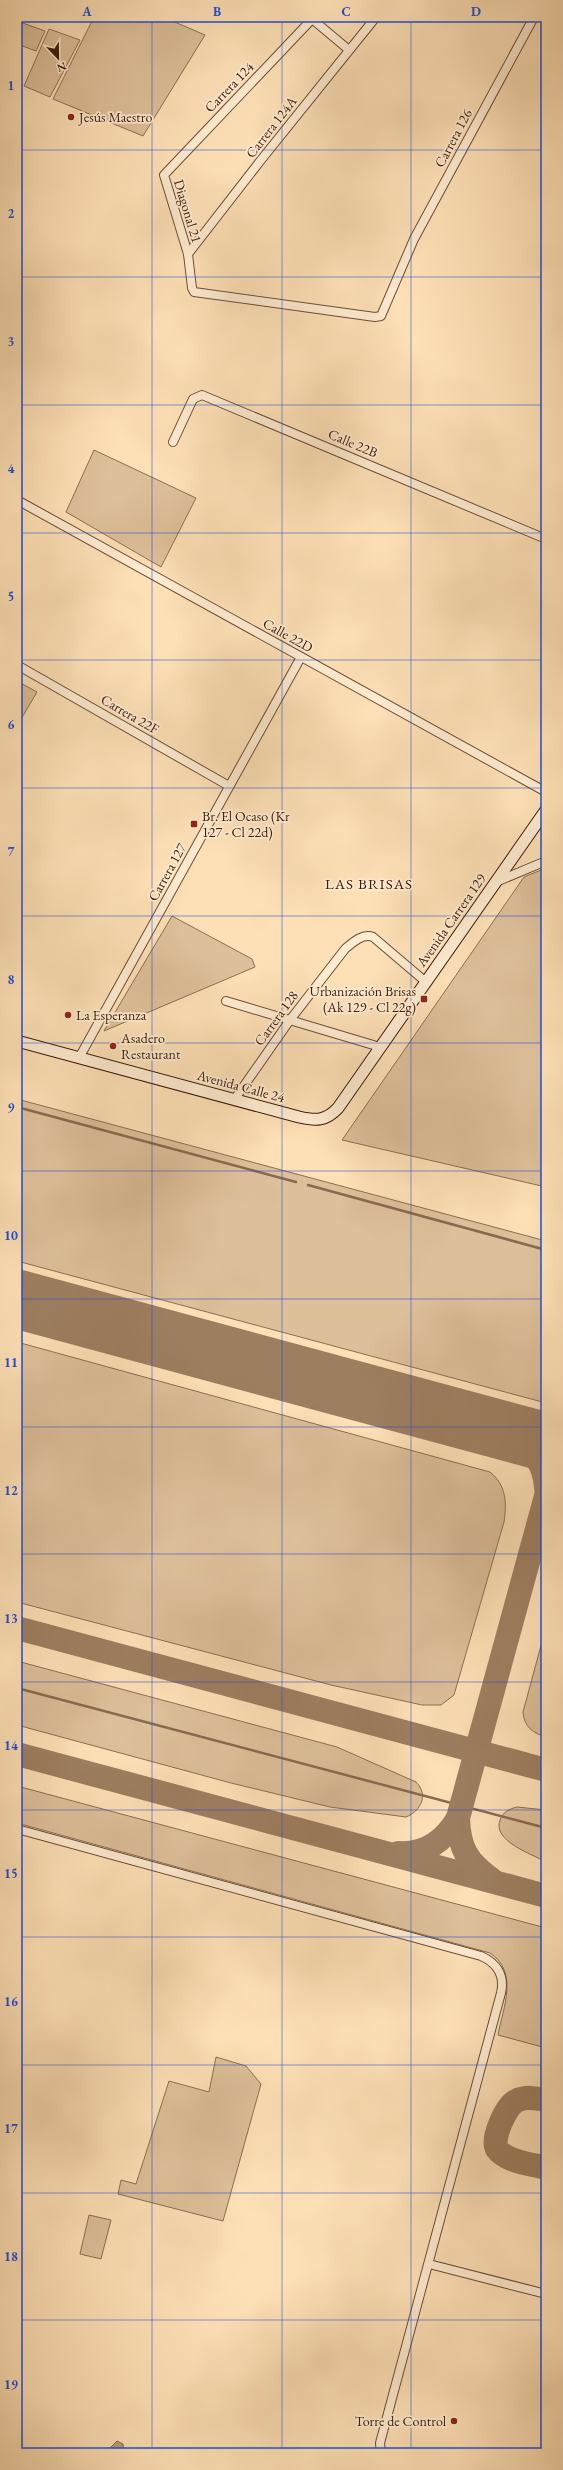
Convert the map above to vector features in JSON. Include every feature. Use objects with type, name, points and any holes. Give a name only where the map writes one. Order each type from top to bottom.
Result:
[{"type":"main road","name":"Avenida Carrera 129","points":[[319,1120],[328,1116],[338,1108],[546,810]]},
{"type":"main road","name":"Avenida Calle 24","points":[[17,1041],[234,1100],[319,1120]]},
{"type":"street","name":"Carrera 124A","points":[[188,254],[348,50],[376,17]]},
{"type":"street","name":"Carrera 126","points":[[188,254],[192,288],[198,294],[375,317],[381,316],[414,239],[534,17]]},
{"type":"street","points":[[313,18],[348,50]]},
{"type":"street","name":"Carrera 124","points":[[164,175],[313,18]]},
{"type":"street","name":"Diagonal 21","points":[[164,175],[188,254]]},
{"type":"street","name":"Calle 22B","points":[[173,442],[193,398],[202,395],[546,539]]},
{"type":"street","name":"Calle 22D","points":[[17,500],[546,792]]},
{"type":"street","name":"Carrera 127","points":[[78,1058],[301,657]]},
{"type":"street","name":"Carrera 22F","points":[[17,665],[229,786]]},
{"type":"street","points":[[496,882],[546,861]]},
{"type":"street","name":"Carrera 128","points":[[234,1100],[290,1020],[345,949],[361,938],[373,938],[426,982]]},
{"type":"street","points":[[226,1001],[380,1047]]},
{"type":"street","points":[[17,1829],[481,1956],[496,1965],[501,1976],[502,1987],[380,2443],[381,2453]]},
{"type":"street","points":[[429,2264],[546,2294]]},
{"type":"shaded area","points":[[94,17],[163,17],[205,35],[143,136],[53,99]]},
{"type":"shaded area","points":[[17,21],[45,31],[36,51],[17,44]]},
{"type":"shaded area","points":[[49,29],[80,40],[50,97],[24,86]]},
{"type":"shaded area","points":[[94,450],[196,498],[161,567],[66,512]]},
{"type":"shaded area","points":[[17,681],[37,692],[17,726]]},
{"type":"shaded area","points":[[546,868],[546,1187],[342,1140],[524,877]]},
{"type":"shaded area","points":[[172,916],[252,959],[255,967],[104,1031]]},
{"type":"shaded area","points":[[17,1099],[546,1241],[546,1403],[17,1261]]},
{"type":"shaded area","points":[[17,1342],[490,1472],[499,1482],[504,1494],[504,1522],[454,1695],[441,1705],[422,1705],[331,1685],[17,1602]]},
{"type":"shaded area","points":[[546,1627],[546,1737],[537,1734],[530,1729],[525,1722],[523,1712]]},
{"type":"shaded area","points":[[17,1661],[337,1747],[416,1782],[422,1792],[422,1802],[416,1811],[406,1817],[330,1807],[231,1783],[17,1725]]},
{"type":"shaded area","points":[[17,1786],[546,1928],[546,2048],[498,2035],[507,1991],[507,1980],[499,1961],[490,1953],[17,1823]]},
{"type":"shaded area","points":[[517,1807],[546,1810],[546,1862],[515,1846],[502,1834],[499,1828],[501,1817],[507,1811]]},
{"type":"shaded area","points":[[216,2057],[246,2066],[261,2084],[223,2221],[118,2194],[121,2180],[136,2184],[169,2081],[209,2092]]},
{"type":"shaded area","points":[[89,2215],[111,2220],[101,2259],[80,2254]]},
{"type":"shaded area","points":[[117,2441],[123,2444],[124,2453],[100,2453],[101,2450],[110,2448]]},
{"type":"waterway","points":[[17,1107],[296,1182]]},
{"type":"waterway","points":[[308,1185],[546,1250]]},
{"type":"waterway","points":[[17,1688],[546,1828]]},
{"type":"taxiway","points":[[17,1300],[22,1301]]},
{"type":"taxiway","points":[[509,1432],[523,1443],[539,1462],[543,1470],[546,1488]]},
{"type":"taxiway","points":[[458,1818],[546,1496]]},
{"type":"taxiway","points":[[17,1628],[546,1770]]},
{"type":"taxiway","points":[[17,1754],[546,1896]]},
{"type":"taxiway","points":[[398,1853],[408,1853],[425,1849],[447,1833],[458,1818],[460,1838],[466,1853],[476,1867],[491,1879]]},
{"type":"taxiway","points":[[546,2100],[527,2098],[519,2099],[512,2104],[500,2123],[496,2138],[497,2149],[506,2157],[546,2168]]},
{"type":"runway","points":[[17,1299],[546,1442]]},
{"type":"place","name":"Jesús Maestro","points":[[71,117]]},
{"type":"place","name":"Br. El Ocaso (Kr 127 - Cl 22d)","points":[[194,824]]},
{"type":"place","name":"Urbanización Brisas (Ak 129 - Cl 22g)","points":[[424,999]]},
{"type":"place","name":"La Esperanza","points":[[68,1015]]},
{"type":"place","name":"Asadero Restaurant","points":[[113,1046]]},
{"type":"place","name":"Torre de Control","points":[[454,2421]]},
{"type":"district","name":"LAS BRISAS","points":[[369,883]]}]
